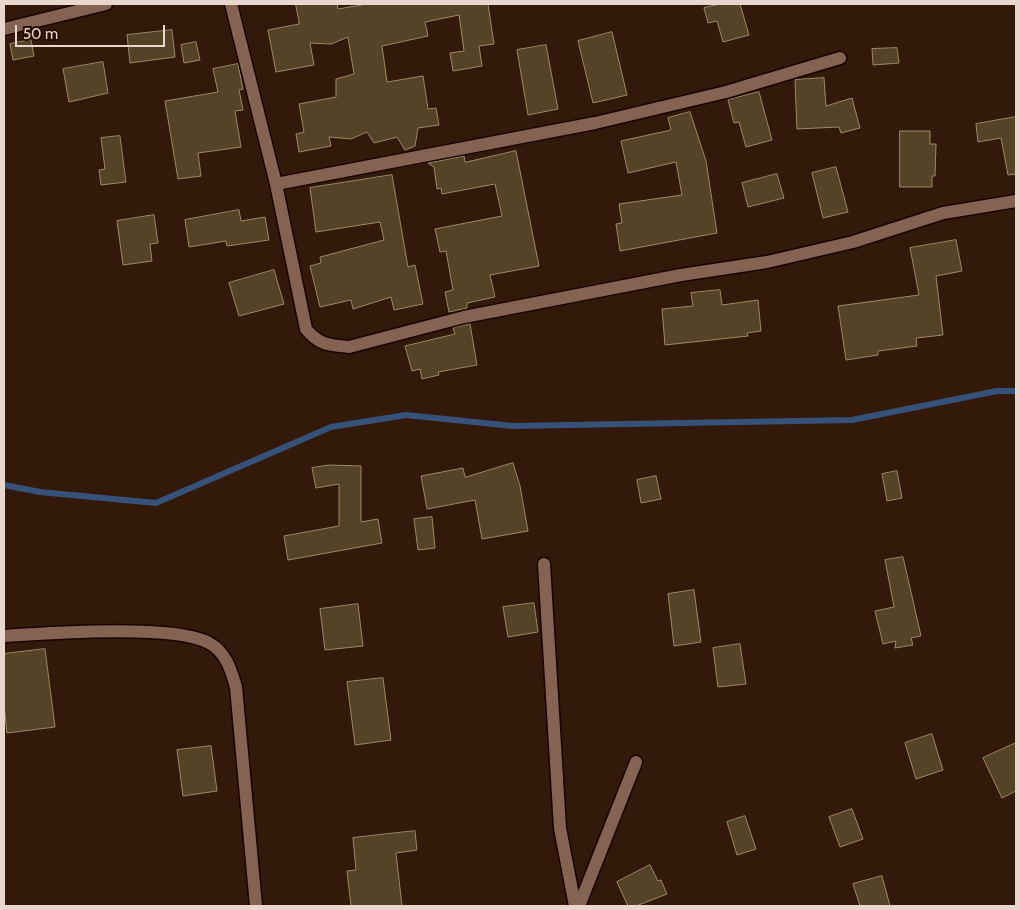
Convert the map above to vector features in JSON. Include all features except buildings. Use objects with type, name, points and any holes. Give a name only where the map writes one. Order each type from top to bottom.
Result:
[{"type":"street","points":[[4,29],[106,4]]},
{"type":"street","points":[[231,4],[276,184],[306,329],[315,340],[332,346],[349,346],[464,317],[681,275],[767,262],[853,242],[943,213],[1016,201]]},
{"type":"street","points":[[276,184],[595,124],[726,92],[840,58]]},
{"type":"street","points":[[544,564],[560,828],[575,906]]},
{"type":"street","points":[[4,636],[51,633],[143,633],[193,636],[211,643],[229,662],[236,687],[256,906]]},
{"type":"street","points":[[579,906],[636,762]]},
{"type":"waterway","points":[[4,485],[40,492],[156,503],[331,427],[406,415],[513,426],[852,420],[997,391],[1016,391]]}]
